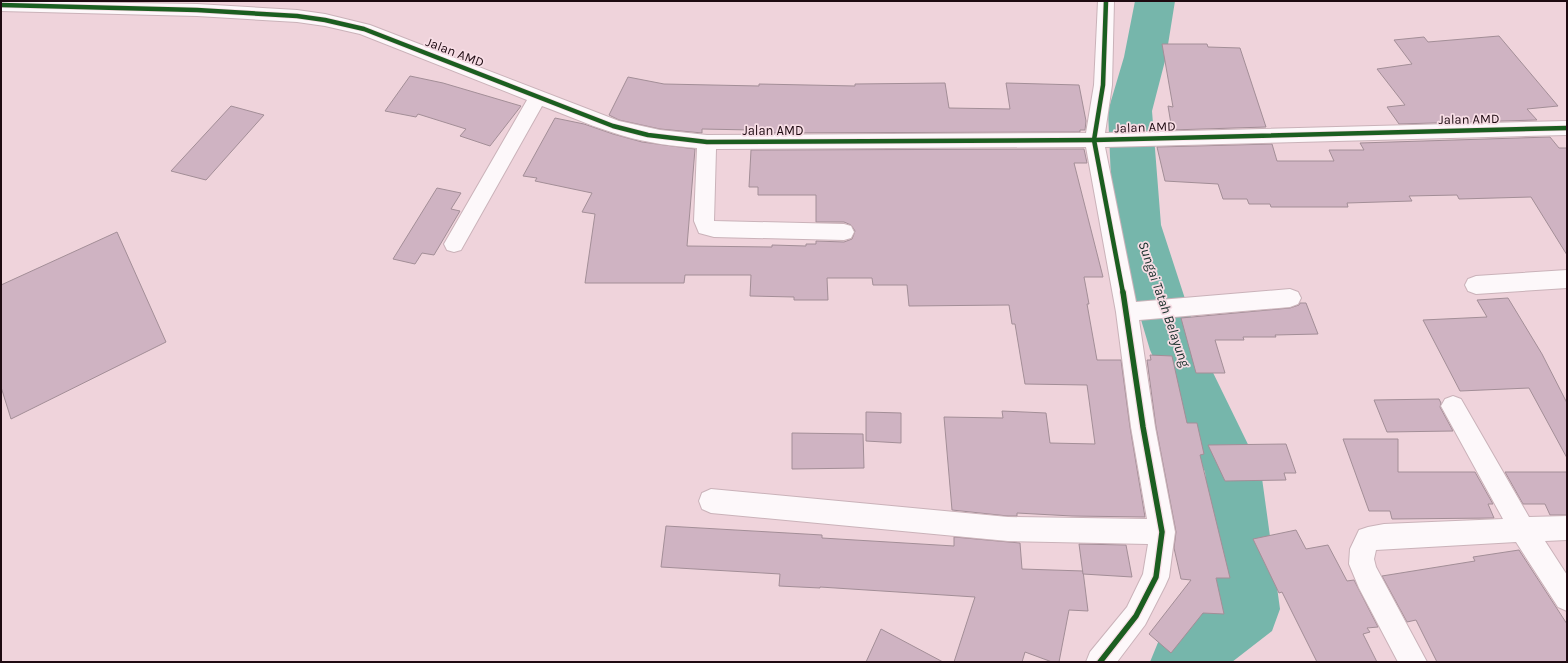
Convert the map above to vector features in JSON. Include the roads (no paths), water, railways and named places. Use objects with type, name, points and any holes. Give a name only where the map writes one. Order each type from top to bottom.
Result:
[{"type":"street","points":[[1100,662],[1136,616],[1156,577],[1162,532],[1143,427],[1103,140],[1106,1]]},
{"type":"street","name":"Jalan AMD","points":[[1,5],[198,10],[297,16],[325,20],[364,29],[613,126],[635,133],[665,138],[707,142],[1103,140],[1567,128]]},
{"type":"street","points":[[454,244],[538,97]]},
{"type":"street","points":[[707,142],[704,221],[706,226],[714,229],[844,232]]},
{"type":"street","points":[[1476,285],[1567,279]]},
{"type":"street","points":[[1127,312],[1290,298]]},
{"type":"street","points":[[1453,406],[1522,529],[1567,598]]},
{"type":"street","points":[[711,501],[1008,529],[1162,532]]},
{"type":"street","points":[[1413,662],[1362,565],[1361,548],[1368,539],[1384,536],[1567,528]]},
{"type":"waterway","name":"Sungai Tatah Belayung","points":[[1155,1],[1145,57],[1130,111],[1137,225],[1176,350],[1233,471],[1250,609],[1181,662]]}]
